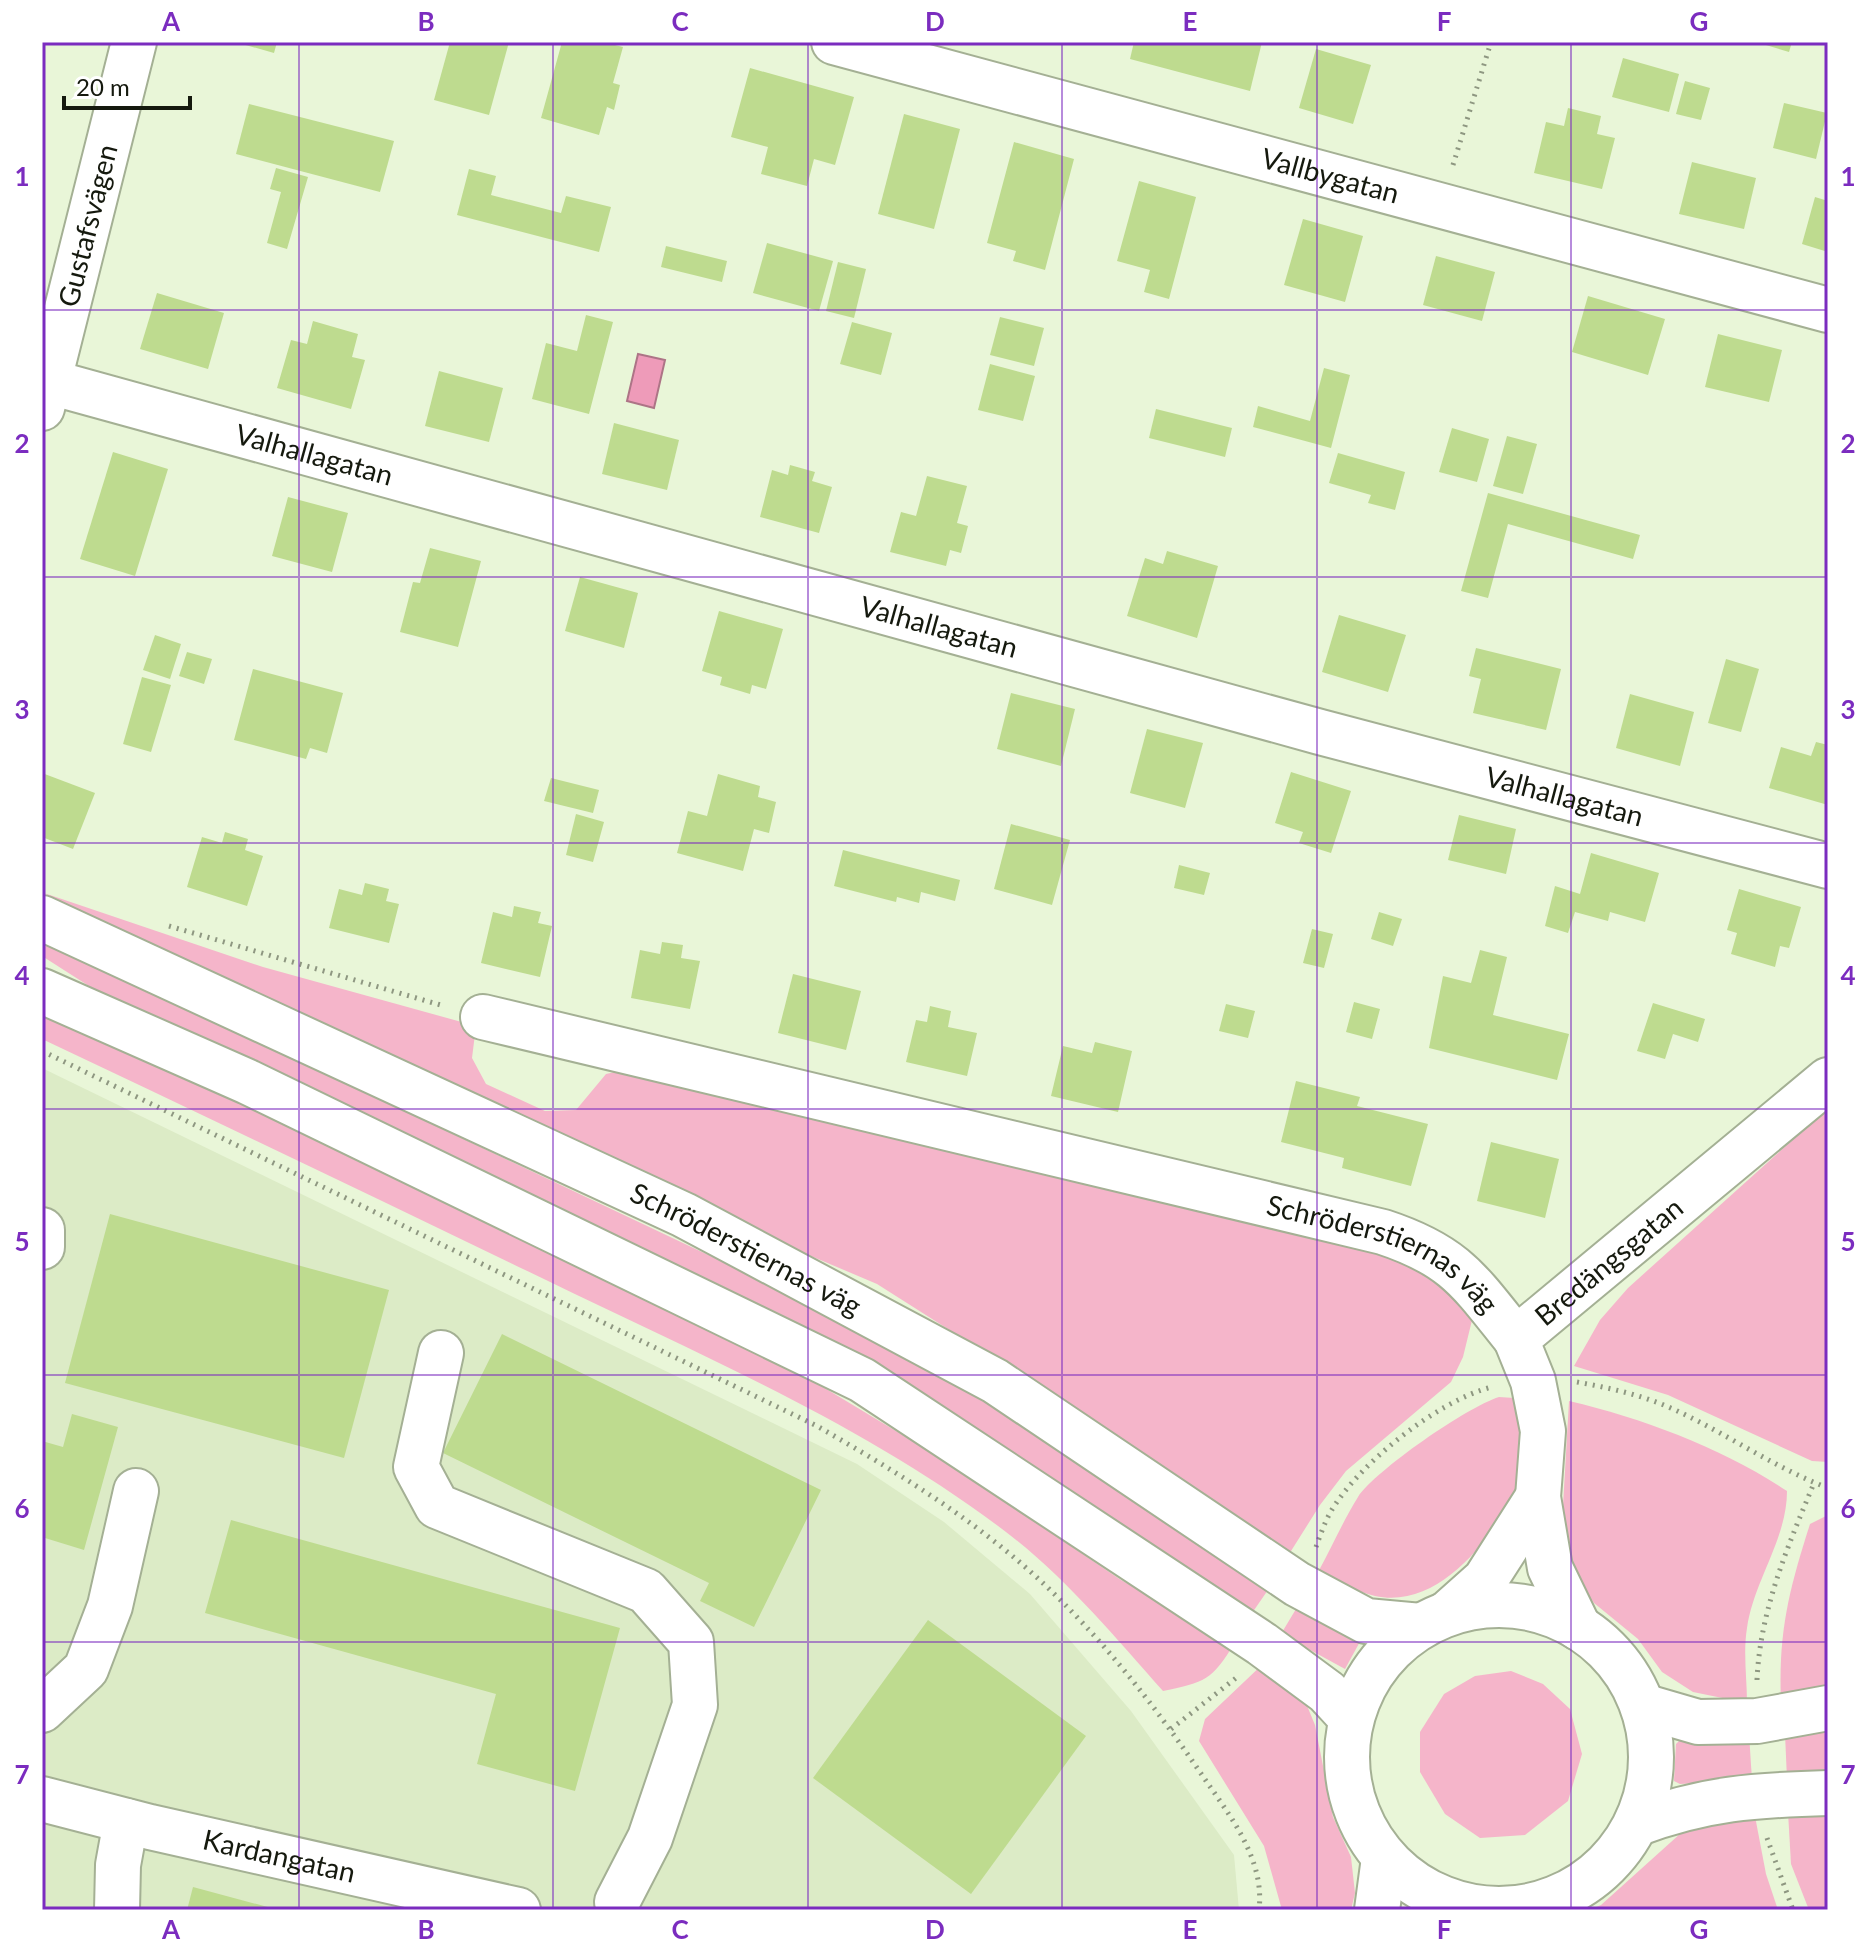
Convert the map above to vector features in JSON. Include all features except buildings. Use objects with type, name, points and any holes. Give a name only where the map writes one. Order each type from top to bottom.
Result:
[{"type":"street","name":"Gustafsvägen","points":[[46,396],[134,42]]},
{"type":"street","name":"Vallbygatan","points":[[834,42],[1828,310]]},
{"type":"street","name":"Valhallagatan","points":[[46,396],[1828,866]]},
{"type":"street","name":"Schröderstiernas väg","points":[[42,918],[711,1229],[995,1381],[1297,1584],[1366,1621],[1435,1619]]},
{"type":"street","points":[[42,991],[248,1082],[862,1380],[1262,1644],[1327,1692],[1351,1718]]},
{"type":"street","name":"Schröderstiernas väg","points":[[483,1017],[1383,1232],[1417,1243],[1445,1259],[1469,1280],[1516,1339]]},
{"type":"street","name":"Bredängsgatan","points":[[1579,1628],[1550,1568],[1538,1497],[1543,1431],[1533,1381],[1516,1339],[1828,1080]]},
{"type":"street","points":[[42,1230],[42,1247]]},
{"type":"street","points":[[441,1353],[416,1467],[437,1506],[646,1591],[691,1642],[695,1705],[650,1838],[613,1907]]},
{"type":"street","points":[[42,1710],[86,1669],[110,1606],[136,1491]]},
{"type":"street","name":"Bredängsgatan","points":[[1490,1910],[1433,1894],[1407,1879],[1384,1858],[1367,1834],[1347,1778],[1346,1748],[1351,1718],[1377,1665],[1398,1643],[1485,1580],[1538,1497]]},
{"type":"street","points":[[1435,1619],[1478,1606],[1507,1605],[1537,1609],[1579,1628],[1613,1655],[1643,1706],[1651,1767],[1646,1796],[1636,1824],[1600,1871],[1576,1888],[1549,1901],[1490,1910]]},
{"type":"street","points":[[1643,1706],[1698,1722],[1757,1721],[1828,1708]]},
{"type":"street","points":[[1636,1824],[1687,1805],[1762,1794],[1828,1793]]},
{"type":"street","name":"Kardangatan","points":[[42,1799],[518,1910]]},
{"type":"street","points":[[117,1910],[118,1865],[126,1821]]},
{"type":"street","points":[[1377,1910],[1384,1858]]},
{"type":"path","points":[[1439,207],[1491,42]]},
{"type":"path","points":[[165,924],[483,1017]]},
{"type":"path","points":[[42,1051],[817,1426],[936,1499],[1046,1585],[1106,1649],[1171,1729],[1235,1822],[1256,1870],[1259,1910]]},
{"type":"path","points":[[1297,1584],[1329,1514],[1344,1493],[1421,1422],[1472,1392],[1533,1381],[1573,1382],[1643,1397],[1828,1488]]},
{"type":"path","points":[[1757,1721],[1757,1661],[1766,1615],[1780,1567],[1814,1483]]},
{"type":"path","points":[[1171,1729],[1242,1674],[1262,1644]]},
{"type":"path","points":[[1762,1794],[1768,1842],[1793,1910]]},
{"type":"shaded area","points":[[638,354],[665,360],[654,408],[627,401]]},
{"type":"shaded area","points":[[44,893],[263,967],[476,1026],[472,1058],[486,1084],[545,1111],[576,1110],[606,1074],[615,1072],[1386,1251],[1475,1308],[1463,1357],[1451,1382],[1346,1471],[1286,1559],[1033,1383],[877,1284],[738,1225],[137,941]]},
{"type":"shaded area","points":[[42,939],[917,1354],[1270,1587],[1250,1616],[1136,1545],[103,995],[42,956]]},
{"type":"shaded area","points":[[42,1008],[818,1384],[944,1460],[1121,1580],[1235,1642],[1220,1665],[1206,1678],[1163,1691],[1088,1608],[1028,1549],[897,1458],[724,1365],[42,1039]]},
{"type":"shaded area","points":[[42,1068],[857,1464],[944,1522],[1030,1594],[1131,1711],[1234,1855],[1239,1910],[42,1910]]},
{"type":"shaded area","points":[[1828,1108],[1828,1462],[1812,1461],[1668,1395],[1574,1366],[1600,1320],[1628,1288]]},
{"type":"shaded area","points":[[1499,1397],[1530,1399],[1522,1472],[1509,1508],[1459,1568],[1429,1589],[1394,1598],[1368,1594],[1317,1574],[1358,1497],[1368,1485],[1445,1426]]},
{"type":"shaded area","points":[[1569,1401],[1626,1417],[1709,1448],[1787,1491],[1782,1526],[1756,1593],[1747,1628],[1747,1703],[1693,1692],[1662,1672],[1638,1639],[1594,1603],[1567,1562],[1563,1506]]},
{"type":"shaded area","points":[[1828,1515],[1828,1695],[1781,1702],[1783,1632],[1796,1570],[1810,1524]]},
{"type":"shaded area","points":[[1299,1604],[1362,1638],[1345,1669],[1281,1634]]},
{"type":"shaded area","points":[[1265,1662],[1303,1696],[1315,1725],[1333,1817],[1351,1857],[1355,1893],[1351,1910],[1282,1910],[1264,1846],[1199,1741],[1205,1719]]},
{"type":"shaded area","points":[[1511,1671],[1543,1684],[1570,1709],[1582,1754],[1568,1801],[1525,1835],[1480,1838],[1445,1814],[1420,1772],[1420,1732],[1444,1694],[1475,1676]]},
{"type":"shaded area","points":[[1828,1729],[1828,1775],[1787,1779],[1785,1734]]},
{"type":"shaded area","points":[[1749,1734],[1752,1780],[1680,1784],[1674,1781],[1676,1744],[1682,1738]]},
{"type":"shaded area","points":[[1754,1811],[1766,1874],[1778,1910],[1589,1910],[1601,1905],[1681,1833]]},
{"type":"shaded area","points":[[1788,1812],[1828,1812],[1828,1910],[1809,1910],[1791,1864]]}]
